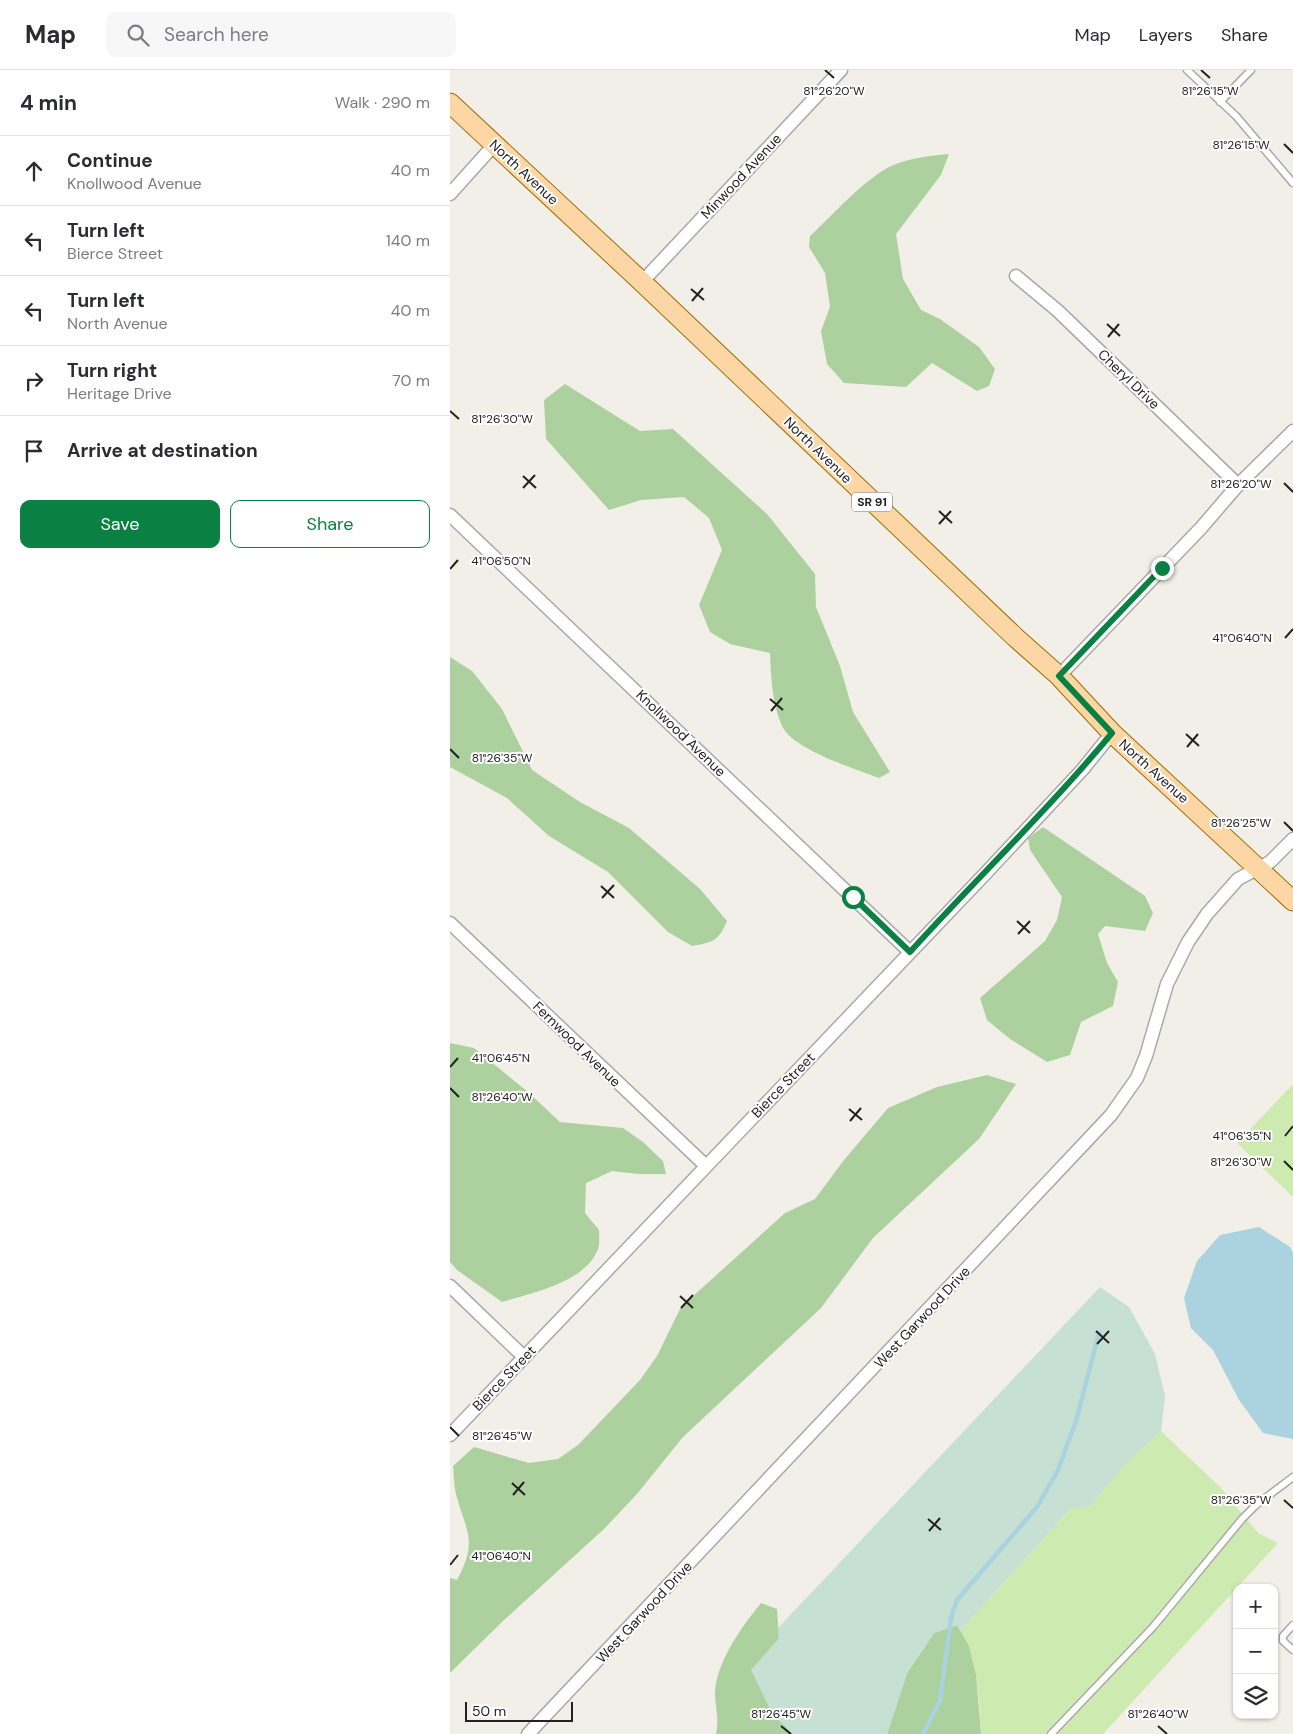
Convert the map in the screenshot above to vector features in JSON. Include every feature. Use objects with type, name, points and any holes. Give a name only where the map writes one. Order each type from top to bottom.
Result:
[{"type":"main road","name":"North Avenue","points":[[450,103],[1059,676],[1112,733],[1260,868],[1293,901]]},
{"type":"street","name":"Minwood Avenue","points":[[642,282],[841,70]]},
{"type":"street","points":[[450,194],[494,145]]},
{"type":"street","name":"Cheryl Drive","points":[[1016,276],[1064,318],[1238,485]]},
{"type":"street","points":[[1059,676],[1201,528],[1238,485],[1293,431]]},
{"type":"street","name":"Knollwood Avenue","points":[[450,515],[910,952]]},
{"type":"street","name":"Bierce Street","points":[[450,1435],[1076,776],[1112,733]]},
{"type":"street","name":"West Garwood Drive","points":[[528,1734],[1111,1115],[1137,1078],[1150,1044],[1167,984],[1188,942],[1221,897],[1238,879],[1260,868],[1279,854],[1293,839]]},
{"type":"street","name":"Fernwood Avenue","points":[[450,923],[705,1165]]},
{"type":"street","points":[[450,1286],[524,1357]]},
{"type":"lane","points":[[1187,70],[1220,102],[1293,183]]},
{"type":"lane","points":[[1220,102],[1251,70]]},
{"type":"lane","points":[[1051,1734],[1152,1627],[1242,1519],[1256,1505],[1293,1478]]},
{"type":"lane","points":[[1293,1625],[1283,1636],[1283,1641],[1293,1650]]},
{"type":"green space","points":[[949,154],[941,175],[896,234],[903,279],[921,310],[940,319],[979,347],[995,369],[989,386],[977,391],[932,363],[906,387],[844,383],[827,364],[821,331],[830,307],[825,273],[809,247],[810,236],[868,181],[889,167],[911,159]]},
{"type":"green space","points":[[565,384],[640,431],[673,429],[767,514],[815,574],[816,607],[840,666],[853,712],[890,772],[879,778],[825,757],[798,743],[788,735],[782,726],[774,699],[770,653],[730,644],[710,632],[699,605],[722,550],[709,518],[684,497],[641,500],[609,510],[546,439],[544,400]]},
{"type":"green space","points":[[450,657],[472,671],[502,709],[532,770],[580,802],[629,828],[700,889],[727,921],[718,937],[710,942],[692,946],[668,932],[608,872],[549,836],[507,798],[450,767]]},
{"type":"green space","points":[[1043,827],[1145,896],[1153,913],[1145,931],[1105,926],[1098,934],[1107,963],[1118,982],[1113,1006],[1081,1022],[1070,1055],[1047,1062],[1010,1039],[987,1020],[980,998],[1045,941],[1057,920],[1062,897],[1030,850],[1028,838]]},
{"type":"green space","points":[[450,1043],[474,1048],[528,1092],[560,1122],[623,1128],[643,1142],[663,1161],[666,1174],[638,1174],[612,1171],[586,1183],[585,1213],[599,1230],[599,1247],[592,1260],[570,1278],[542,1290],[502,1302],[457,1270],[450,1262]]},
{"type":"green space","points":[[987,1075],[1016,1084],[979,1139],[873,1238],[821,1308],[683,1437],[637,1494],[605,1528],[503,1621],[450,1673],[450,1578],[457,1580],[469,1547],[467,1530],[455,1490],[453,1466],[474,1447],[529,1463],[558,1459],[578,1445],[640,1380],[657,1356],[681,1307],[785,1213],[815,1199],[844,1160],[888,1108],[937,1087]]},
{"type":"green space","points":[[1293,1084],[1293,1197],[1237,1143]]},
{"type":"green space","points":[[1100,1287],[1129,1307],[1155,1354],[1165,1396],[1161,1431],[1128,1461],[1089,1507],[1071,1508],[960,1631],[957,1625],[934,1633],[907,1673],[887,1734],[793,1734],[773,1715],[751,1670],[779,1638],[778,1628]]},
{"type":"green space","points":[[1161,1431],[1222,1489],[1258,1533],[1278,1543],[1240,1584],[1233,1584],[1233,1592],[1103,1734],[981,1734],[974,1668],[971,1655],[960,1631],[1071,1508]]},
{"type":"green space","points":[[761,1603],[777,1609],[785,1726],[793,1734],[716,1734],[715,1696],[719,1672],[730,1646]]},
{"type":"green space","points":[[957,1625],[969,1646],[976,1675],[981,1734],[887,1734],[907,1673],[934,1633]]},
{"type":"water","points":[[1259,1227],[1290,1247],[1293,1253],[1293,1439],[1263,1433],[1239,1400],[1213,1350],[1191,1328],[1184,1298],[1197,1261],[1220,1235]]},
{"type":"waterway","points":[[923,1734],[940,1701],[951,1618],[957,1600],[1037,1507],[1058,1470],[1076,1421],[1099,1333]]},
{"type":"route","points":[[853,897],[910,952],[984,875],[1082,769],[1112,733],[1059,676],[1162,568]]}]
